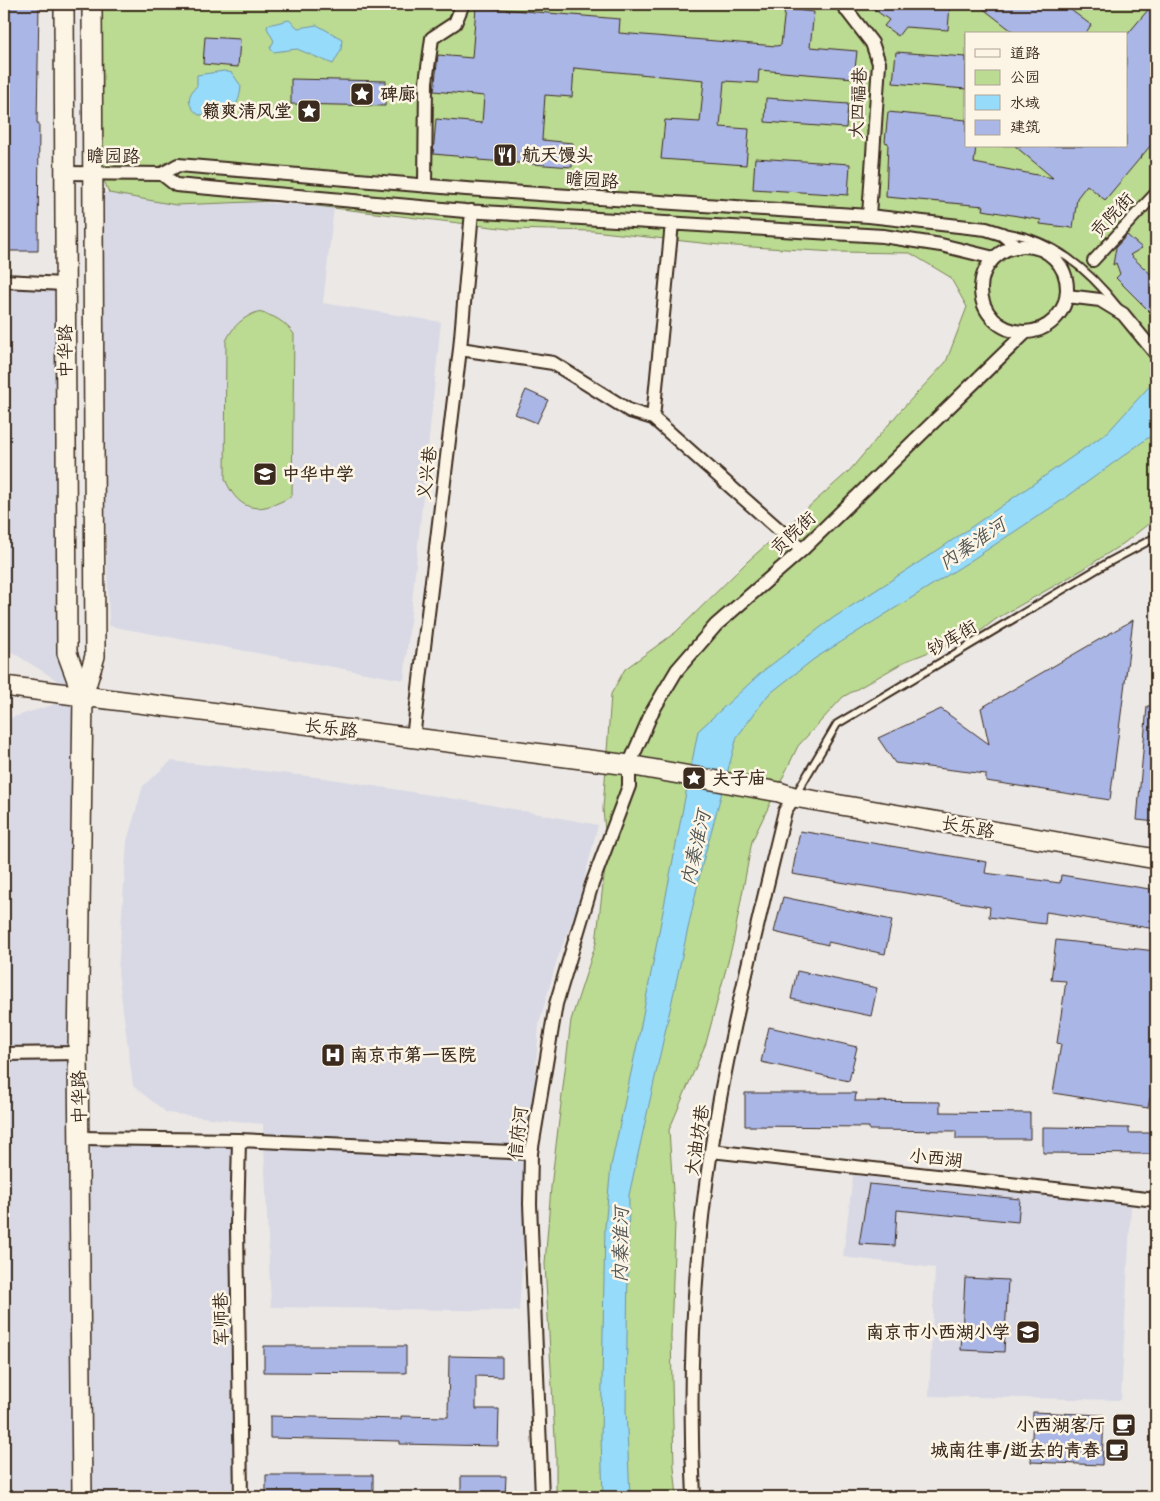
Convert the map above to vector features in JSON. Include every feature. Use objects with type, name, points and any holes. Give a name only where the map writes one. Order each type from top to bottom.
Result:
[{"type":"main road","name":"中华路","points":[[64,4],[67,653],[83,696]]},
{"type":"main road","name":"中华路","points":[[82,1497],[78,1053],[83,696],[95,656],[92,4]]},
{"type":"main road","name":"长乐路","points":[[4,686],[629,765],[1156,859]]},
{"type":"street","points":[[425,186],[426,82],[432,38],[455,23],[463,4]]},
{"type":"street","name":"大四福巷","points":[[842,4],[872,43],[879,63],[870,216]]},
{"type":"street","name":"瞻园路","points":[[64,173],[162,174],[178,165],[425,186],[870,216],[986,230],[1002,234],[1018,246]]},
{"type":"street","name":"瞻园路","points":[[162,174],[176,185],[468,211],[883,236],[941,245],[994,258]]},
{"type":"street","points":[[466,189],[475,193],[477,200],[474,207],[468,211]]},
{"type":"street","points":[[494,212],[487,208],[485,201],[489,192],[496,191]]},
{"type":"street","name":"贡院街","points":[[1093,261],[1156,193]]},
{"type":"street","name":"义兴巷","points":[[413,738],[460,349],[468,211]]},
{"type":"street","points":[[653,418],[672,223]]},
{"type":"street","points":[[1018,246],[1044,251],[1055,259],[1067,282],[1067,296],[1062,310],[1053,322],[1040,330],[1025,333],[1010,331],[997,324],[987,313],[984,306],[980,284],[985,270],[994,258],[1005,250],[1018,246]]},
{"type":"street","points":[[4,282],[64,284]]},
{"type":"street","points":[[1067,296],[1100,300],[1123,314],[1154,350]]},
{"type":"street","name":"贡院街","points":[[629,786],[629,765],[652,712],[678,670],[716,625],[802,550],[1025,333]]},
{"type":"street","points":[[460,349],[553,363],[630,411],[653,418],[802,550]]},
{"type":"street","name":"信府河","points":[[542,1497],[530,1204],[531,1153],[556,1004],[592,884],[629,786]]},
{"type":"street","name":"大油坊巷","points":[[694,1497],[690,1429],[697,1275],[711,1151],[736,1021],[785,811],[787,794]]},
{"type":"street","points":[[4,1054],[78,1053]]},
{"type":"street","points":[[79,1138],[239,1140],[531,1153]]},
{"type":"street","name":"军师巷","points":[[239,1140],[237,1226],[241,1497]]},
{"type":"street","name":"小西湖","points":[[711,1151],[1156,1200]]},
{"type":"lane","points":[[986,230],[1017,234],[1051,246],[1084,269],[1101,285],[1123,314]]},
{"type":"lane","name":"钞库街","points":[[787,794],[837,724],[1109,562],[1156,537]]},
{"type":"shaded area","name":"中华中学","points":[[96,192],[334,207],[323,303],[441,322],[404,680],[109,626]]},
{"type":"shaded area","points":[[4,281],[64,284],[67,653],[83,696],[79,1138],[239,1140],[241,1497],[4,1497],[4,720],[82,696],[4,647]]},
{"type":"shaded area","name":"南京市第一医院","points":[[171,761],[325,778],[486,804],[598,825],[577,908],[557,960],[539,1024],[519,1311],[271,1307],[263,1124],[167,1113],[133,1086],[118,972],[127,841],[143,786]]},
{"type":"shaded area","name":"南京市小西湖小学","points":[[853,1175],[1131,1205],[1121,1400],[929,1396],[935,1268],[843,1257]]},
{"type":"green space","name":"夫子庙","points":[[90,4],[1156,4],[1156,518],[1124,543],[1082,570],[996,619],[978,633],[906,661],[843,697],[798,746],[752,841],[733,943],[706,1043],[669,1130],[675,1222],[671,1336],[674,1467],[677,1497],[556,1497],[556,1456],[545,1264],[551,1187],[571,1020],[596,943],[607,852],[603,809],[611,694],[625,669],[676,632],[748,561],[850,470],[901,410],[946,362],[967,307],[950,277],[910,253],[835,252],[719,245],[593,231],[509,229],[275,201],[176,205],[109,193],[89,143]]},
{"type":"green space","points":[[257,312],[278,319],[294,334],[292,496],[262,508],[245,505],[231,491],[225,479],[226,341],[238,323]]},
{"type":"water","points":[[289,20],[298,28],[317,25],[342,39],[341,50],[333,64],[297,49],[273,52],[270,48],[274,41],[267,28],[268,25]]},
{"type":"water","points":[[224,71],[232,73],[241,86],[237,102],[229,111],[199,115],[192,108],[189,101],[191,93],[197,86],[197,75]]},
{"type":"water","name":"内秦淮河","points":[[1156,379],[1156,432],[1064,499],[967,563],[814,659],[768,695],[737,737],[702,865],[629,1195],[626,1409],[630,1497],[603,1497],[601,1437],[605,1227],[611,1166],[638,1040],[698,731],[763,671],[833,618],[944,546],[1108,432]]},
{"type":"building","points":[[5,4],[39,4],[37,123],[39,123],[38,251],[4,251],[4,220],[7,220],[7,123],[4,123]]},
{"type":"building","points":[[867,4],[950,4],[948,30],[905,27],[898,36],[884,26],[889,20]]},
{"type":"building","points":[[977,4],[1063,4],[1091,25],[1086,32],[1013,32]]},
{"type":"building","points":[[1153,4],[1156,4],[1156,139],[1105,200],[1087,185],[1077,198],[1073,228],[1040,224],[1041,220],[983,210],[984,206],[886,197],[888,143],[885,142],[888,112],[965,120],[965,148],[976,148],[974,163],[1053,178],[1017,148],[1128,148],[1128,34]]},
{"type":"building","points":[[476,7],[620,19],[619,33],[776,46],[781,45],[785,9],[814,12],[810,47],[857,51],[854,78],[759,70],[758,83],[724,81],[720,127],[749,129],[746,165],[661,159],[665,120],[700,122],[704,80],[574,68],[572,97],[545,95],[542,140],[573,143],[572,167],[478,160],[478,158],[433,154],[436,119],[482,123],[484,96],[434,91],[438,55],[472,58]]},
{"type":"building","points":[[205,37],[240,39],[238,67],[203,64]]},
{"type":"building","points":[[896,52],[965,57],[965,89],[893,83]]},
{"type":"building","points":[[291,79],[386,81],[385,106],[291,104]]},
{"type":"building","points":[[766,98],[848,104],[846,128],[765,122]]},
{"type":"building","points":[[755,158],[850,164],[848,195],[753,189]]},
{"type":"building","points":[[1127,235],[1142,248],[1130,255],[1156,279],[1156,318],[1116,278],[1120,274],[1116,263],[1113,265],[1116,247]]},
{"type":"building","points":[[526,390],[548,400],[537,423],[515,414]]},
{"type":"building","points":[[1133,620],[1110,800],[986,781],[986,774],[895,763],[878,738],[941,709],[989,744],[981,708]]},
{"type":"building","points":[[1147,706],[1156,706],[1156,822],[1137,820]]},
{"type":"building","points":[[800,831],[987,862],[985,873],[1060,883],[1061,875],[1156,890],[1156,929],[1046,912],[1045,924],[989,917],[990,907],[792,874]]},
{"type":"building","points":[[783,897],[892,920],[885,954],[828,942],[828,945],[774,932]]},
{"type":"building","points":[[1056,940],[1156,951],[1156,1100],[1150,1098],[1148,1108],[1053,1093],[1061,1044],[1057,1043],[1066,981],[1051,980]]},
{"type":"building","points":[[797,971],[877,988],[871,1016],[791,999]]},
{"type":"building","points":[[769,1027],[857,1047],[849,1081],[761,1062]]},
{"type":"building","points":[[745,1093],[856,1093],[855,1101],[940,1102],[940,1112],[1030,1113],[1030,1139],[956,1139],[956,1131],[869,1130],[869,1127],[745,1126]]},
{"type":"building","points":[[1043,1127],[1129,1128],[1129,1133],[1156,1133],[1156,1154],[1043,1153]]},
{"type":"building","points":[[869,1184],[1020,1199],[1018,1222],[897,1210],[895,1246],[859,1244]]},
{"type":"building","points":[[965,1278],[1008,1280],[1004,1352],[961,1350]]},
{"type":"building","points":[[264,1346],[406,1346],[406,1373],[264,1372]]},
{"type":"building","points":[[449,1356],[502,1357],[502,1377],[476,1376],[476,1409],[499,1409],[498,1446],[400,1444],[400,1441],[270,1438],[270,1416],[401,1419],[401,1416],[448,1417]]},
{"type":"building","points":[[1033,1412],[1104,1415],[1102,1465],[1031,1462]]},
{"type":"building","points":[[266,1475],[373,1475],[373,1497],[266,1497]]},
{"type":"building","points":[[461,1476],[506,1476],[505,1497],[461,1497]]},
{"type":"place","name":"碑廊","points":[[362,94]]},
{"type":"place","name":"籁爽清风堂","points":[[309,111]]},
{"type":"place","name":"航天馒头","points":[[505,155]]},
{"type":"place","name":"中华中学","points":[[265,474]]},
{"type":"place","name":"夫子庙","points":[[694,778]]},
{"type":"place","name":"南京市第一医院","points":[[333,1055]]},
{"type":"place","name":"南京市小西湖小学","points":[[1028,1332]]},
{"type":"place","name":"小西湖客厅","points":[[1124,1425]]},
{"type":"place","name":"城南往事/逝去的青春","points":[[1117,1450]]}]
